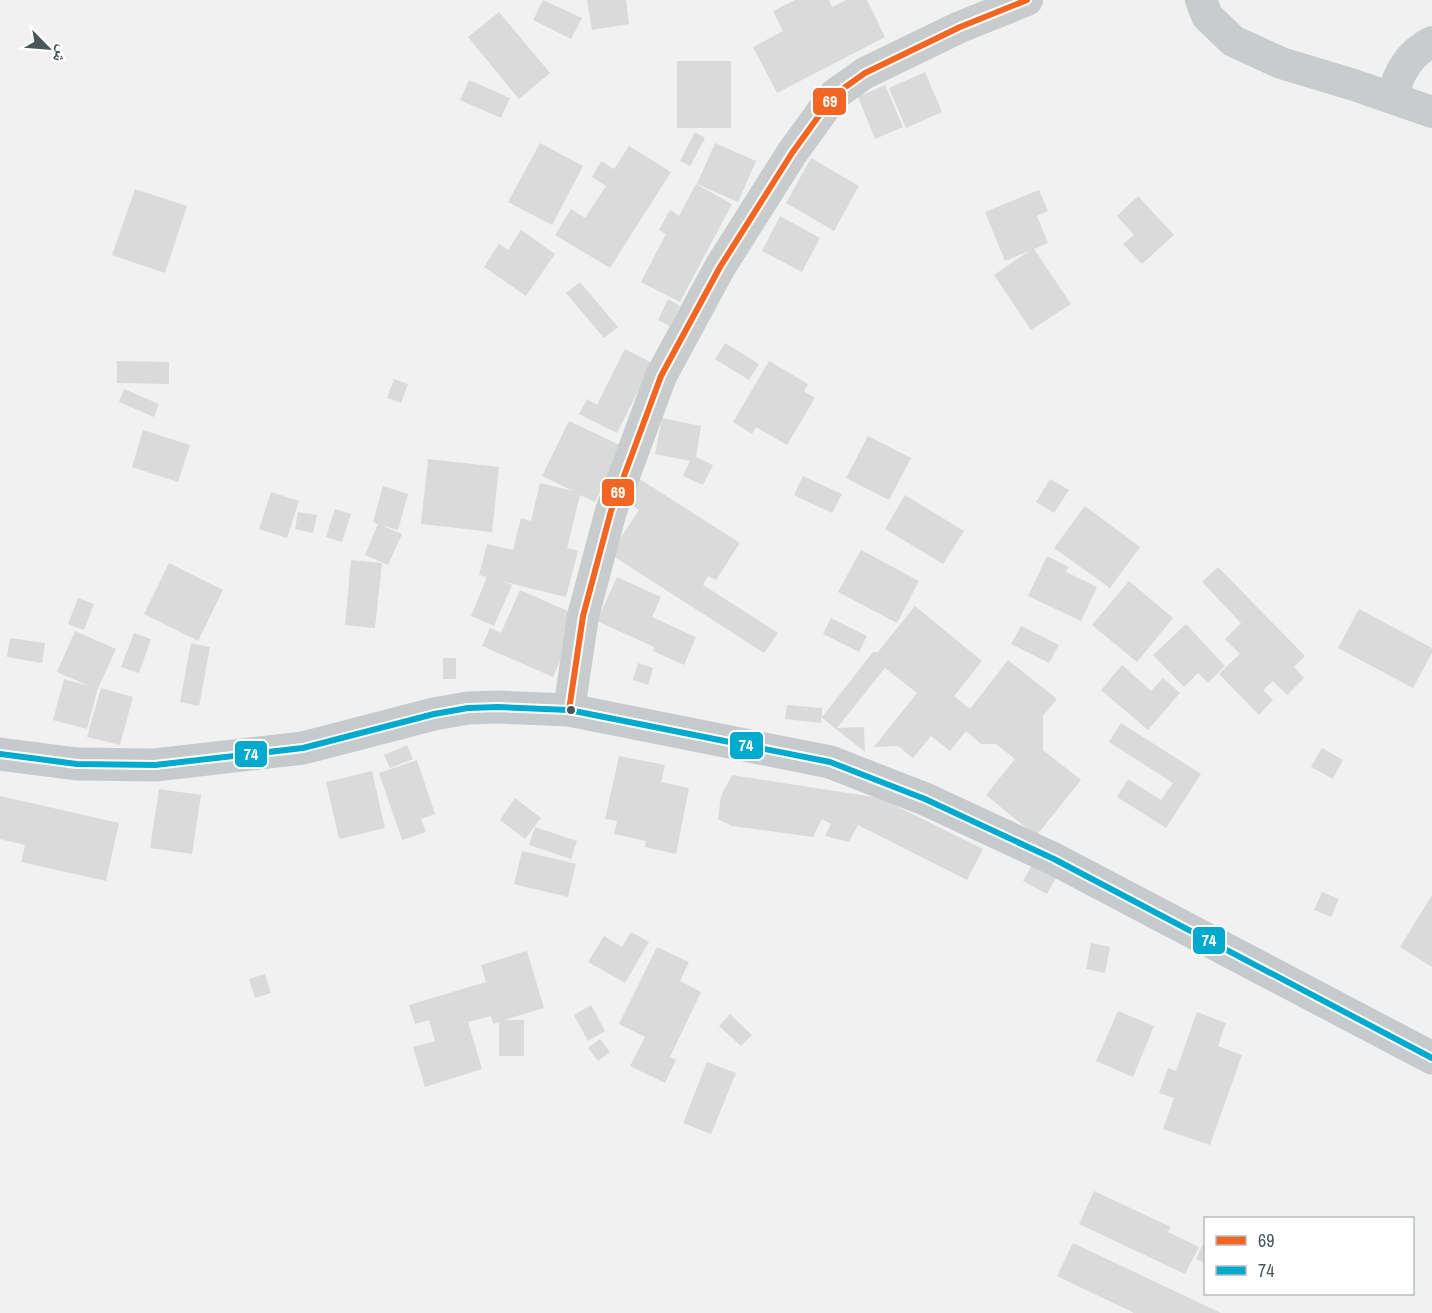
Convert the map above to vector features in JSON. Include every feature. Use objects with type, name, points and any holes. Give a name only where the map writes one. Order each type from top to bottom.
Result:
[{"type":"main road","points":[[0,754],[78,764],[155,765],[303,748],[434,714],[468,708],[498,707],[568,710],[830,762],[925,799],[1054,859],[1432,1058]]},
{"type":"street","points":[[568,710],[583,616],[611,511],[661,376],[720,267],[792,153],[834,95],[865,74],[960,27],[1027,0]]},
{"type":"street","points":[[1201,0],[1207,16],[1233,41],[1281,63],[1392,97],[1432,112]]},
{"type":"street","points":[[1392,97],[1397,79],[1407,60],[1432,42]]},
{"type":"building","points":[[543,0],[582,18],[571,39],[533,20]]},
{"type":"building","points":[[587,0],[626,0],[629,24],[592,30]]},
{"type":"building","points":[[795,0],[829,0],[832,7],[846,0],[867,0],[885,37],[777,93],[753,47],[783,31],[773,11]]},
{"type":"building","points":[[499,12],[550,73],[519,99],[468,37]]},
{"type":"building","points":[[677,61],[731,61],[731,128],[677,128]]},
{"type":"building","points":[[925,72],[942,112],[906,128],[889,88]]},
{"type":"building","points":[[469,80],[510,98],[501,118],[460,100]]},
{"type":"building","points":[[885,85],[903,127],[875,139],[858,97]]},
{"type":"building","points":[[695,132],[705,138],[690,166],[680,161]]},
{"type":"building","points":[[540,143],[583,166],[552,225],[508,202]]},
{"type":"building","points":[[715,143],[756,161],[738,202],[697,184]]},
{"type":"building","points":[[629,146],[671,172],[610,268],[555,235],[571,209],[585,218],[606,186],[592,177],[601,161],[614,169]]},
{"type":"building","points":[[811,158],[859,186],[834,231],[786,203]]},
{"type":"building","points":[[696,184],[732,204],[680,302],[641,282],[666,234],[659,230],[670,210],[679,216]]},
{"type":"building","points":[[135,189],[187,206],[165,273],[112,255]]},
{"type":"building","points":[[1039,190],[1048,211],[1037,216],[1048,243],[1034,249],[1071,304],[1031,330],[994,275],[1029,251],[1005,261],[985,212]]},
{"type":"building","points":[[1138,196],[1174,235],[1142,264],[1123,244],[1134,235],[1117,216]]},
{"type":"building","points":[[780,216],[820,238],[802,272],[762,251]]},
{"type":"building","points":[[521,230],[555,254],[526,296],[484,267],[499,244],[508,250]]},
{"type":"building","points":[[580,282],[618,327],[604,338],[566,293]]},
{"type":"building","points":[[668,299],[680,306],[670,326],[658,320]]},
{"type":"building","points":[[725,343],[759,364],[749,380],[715,359]]},
{"type":"building","points":[[625,349],[652,363],[617,433],[579,414],[587,399],[597,405]]},
{"type":"building","points":[[117,361],[169,362],[169,384],[117,383]]},
{"type":"building","points":[[769,361],[808,384],[804,391],[815,398],[787,445],[756,427],[752,434],[733,422]]},
{"type":"building","points":[[394,379],[408,384],[401,403],[387,398]]},
{"type":"building","points":[[124,389],[159,404],[154,417],[119,402]]},
{"type":"building","points":[[662,418],[701,426],[696,457],[713,465],[703,485],[683,476],[690,461],[655,454]]},
{"type":"building","points":[[569,421],[622,446],[595,502],[580,495],[567,548],[578,551],[566,597],[501,581],[512,585],[494,626],[471,616],[487,577],[479,575],[487,544],[513,550],[521,518],[531,521],[540,483],[573,491],[542,476]]},
{"type":"building","points":[[143,430],[190,445],[178,482],[132,467]]},
{"type":"building","points":[[868,436],[911,458],[889,500],[846,478]]},
{"type":"building","points":[[428,459],[499,467],[492,532],[421,524]]},
{"type":"building","points":[[635,476],[740,543],[716,580],[708,576],[703,585],[778,633],[764,653],[610,554],[639,510],[621,498]]},
{"type":"building","points":[[803,476],[842,494],[832,513],[794,495]]},
{"type":"building","points":[[1050,479],[1069,490],[1054,513],[1036,502]]},
{"type":"building","points":[[383,486],[408,494],[398,530],[381,525],[402,534],[388,565],[365,555],[378,524],[373,522]]},
{"type":"building","points":[[271,492],[299,501],[287,538],[259,529]]},
{"type":"building","points":[[905,495],[964,531],[943,564],[885,529]]},
{"type":"building","points":[[1085,506],[1140,547],[1110,588],[1054,548]]},
{"type":"building","points":[[335,509],[351,514],[342,542],[326,537]]},
{"type":"building","points":[[298,512],[317,515],[313,533],[295,529]]},
{"type":"building","points":[[861,550],[919,581],[897,623],[838,592]]},
{"type":"building","points":[[1047,556],[1069,567],[1066,572],[1097,587],[1081,621],[1028,596]]},
{"type":"building","points":[[351,560],[382,563],[375,628],[345,625]]},
{"type":"building","points":[[169,563],[223,590],[198,641],[144,614]]},
{"type":"building","points":[[1218,567],[1305,656],[1294,667],[1304,678],[1287,695],[1273,681],[1263,690],[1273,700],[1259,715],[1219,674],[1240,654],[1225,639],[1241,623],[1202,582]]},
{"type":"building","points":[[617,577],[661,597],[652,617],[696,637],[684,665],[653,651],[654,647],[597,621]]},
{"type":"building","points":[[1129,581],[1173,618],[1137,662],[1092,625]]},
{"type":"building","points":[[520,590],[579,616],[553,677],[482,646],[490,628],[501,633]]},
{"type":"building","points":[[78,598],[94,604],[84,630],[68,624]]},
{"type":"building","points":[[915,606],[982,661],[954,696],[970,709],[1008,660],[1057,699],[1043,716],[1043,750],[1081,780],[1036,836],[986,795],[1015,759],[996,744],[981,744],[966,731],[950,751],[931,736],[913,758],[898,746],[874,747],[917,693],[885,668],[837,728],[864,727],[865,752],[821,717],[821,723],[785,719],[787,705],[822,708],[822,717],[873,652],[878,652]]},
{"type":"building","points":[[1359,609],[1432,648],[1432,653],[1413,688],[1338,648]]},
{"type":"building","points":[[831,618],[867,636],[859,652],[823,634]]},
{"type":"building","points":[[1186,624],[1225,666],[1208,683],[1198,673],[1184,687],[1153,655]]},
{"type":"building","points":[[1021,626],[1059,645],[1049,663],[1011,644]]},
{"type":"building","points":[[75,631],[116,649],[98,688],[87,729],[53,720],[64,679],[89,686],[57,672]]},
{"type":"building","points":[[134,633],[151,639],[139,673],[121,667]]},
{"type":"building","points":[[10,638],[45,643],[42,663],[7,657]]},
{"type":"building","points":[[191,643],[210,647],[199,706],[180,702]]},
{"type":"building","points":[[443,658],[456,658],[456,679],[443,679]]},
{"type":"building","points":[[638,663],[653,668],[648,685],[633,680]]},
{"type":"building","points":[[1122,665],[1151,691],[1163,678],[1180,693],[1148,730],[1101,690]]},
{"type":"building","points":[[101,688],[133,697],[120,745],[87,737]]},
{"type":"building","points":[[1121,723],[1201,774],[1166,828],[1117,797],[1128,779],[1161,800],[1173,783],[1109,742]]},
{"type":"building","points":[[407,745],[413,759],[390,768],[384,755]]},
{"type":"building","points":[[1322,748],[1343,760],[1333,779],[1311,767]]},
{"type":"building","points":[[619,756],[665,765],[661,782],[689,788],[676,854],[645,847],[646,841],[614,834],[617,821],[605,819]]},
{"type":"building","points":[[417,760],[435,814],[421,819],[426,832],[402,840],[379,773]]},
{"type":"building","points":[[372,771],[385,828],[339,839],[326,782]]},
{"type":"building","points":[[732,775],[880,798],[983,849],[967,880],[858,825],[849,842],[825,836],[831,824],[822,819],[813,837],[732,826],[718,819],[721,796]]},
{"type":"building","points":[[159,789],[201,795],[192,854],[150,848]]},
{"type":"building","points":[[0,796],[119,823],[106,881],[21,862],[25,845],[0,839]]},
{"type":"building","points":[[515,798],[541,818],[525,839],[500,820]]},
{"type":"building","points":[[535,827],[577,841],[571,859],[529,845]]},
{"type":"building","points":[[522,851],[576,864],[568,897],[514,884]]},
{"type":"building","points":[[1033,863],[1057,876],[1047,894],[1023,881]]},
{"type":"building","points":[[1322,892],[1339,899],[1331,917],[1314,910]]},
{"type":"building","points":[[1432,895],[1432,967],[1400,947]]},
{"type":"building","points":[[631,932],[649,942],[625,983],[588,962],[604,936],[622,947]]},
{"type":"building","points":[[1091,943],[1110,947],[1105,973],[1086,969]]},
{"type":"building","points":[[657,947],[689,962],[680,981],[701,992],[670,1057],[676,1060],[665,1083],[630,1066],[645,1037],[619,1024]]},
{"type":"building","points":[[527,951],[544,1008],[504,1020],[524,1020],[524,1056],[499,1056],[499,1022],[493,1024],[491,1016],[468,1022],[482,1069],[425,1087],[413,1047],[435,1041],[429,1020],[415,1024],[409,1005],[486,982],[481,965]]},
{"type":"building","points":[[265,974],[271,993],[255,998],[249,979]]},
{"type":"building","points":[[591,1005],[605,1031],[588,1041],[574,1015]]},
{"type":"building","points":[[1118,1011],[1154,1026],[1133,1077],[1096,1061]]},
{"type":"building","points":[[1197,1012],[1226,1023],[1218,1046],[1242,1055],[1210,1145],[1163,1129],[1174,1098],[1159,1093],[1168,1068],[1176,1071]]},
{"type":"building","points":[[730,1014],[752,1035],[741,1046],[719,1026]]},
{"type":"building","points":[[600,1039],[610,1052],[598,1061],[588,1048]]},
{"type":"building","points":[[707,1062],[736,1073],[711,1134],[683,1123]]},
{"type":"building","points":[[1094,1191],[1171,1227],[1168,1232],[1199,1247],[1185,1274],[1079,1224]]},
{"type":"building","points":[[1073,1243],[1221,1313],[1134,1313],[1057,1276]]},
{"type":"building","points":[[1203,1244],[1204,1244],[1204,1263],[1196,1259]]},
{"type":"transit line","name":"69","points":[[569,710],[583,616],[611,511],[661,376],[720,267],[792,153],[834,95],[865,73],[960,27],[1027,0]]},
{"type":"transit line","name":"74","points":[[0,754],[77,764],[155,765],[303,748],[434,714],[468,708],[498,707],[569,710],[830,762],[925,799],[1054,859],[1432,1058]]}]
